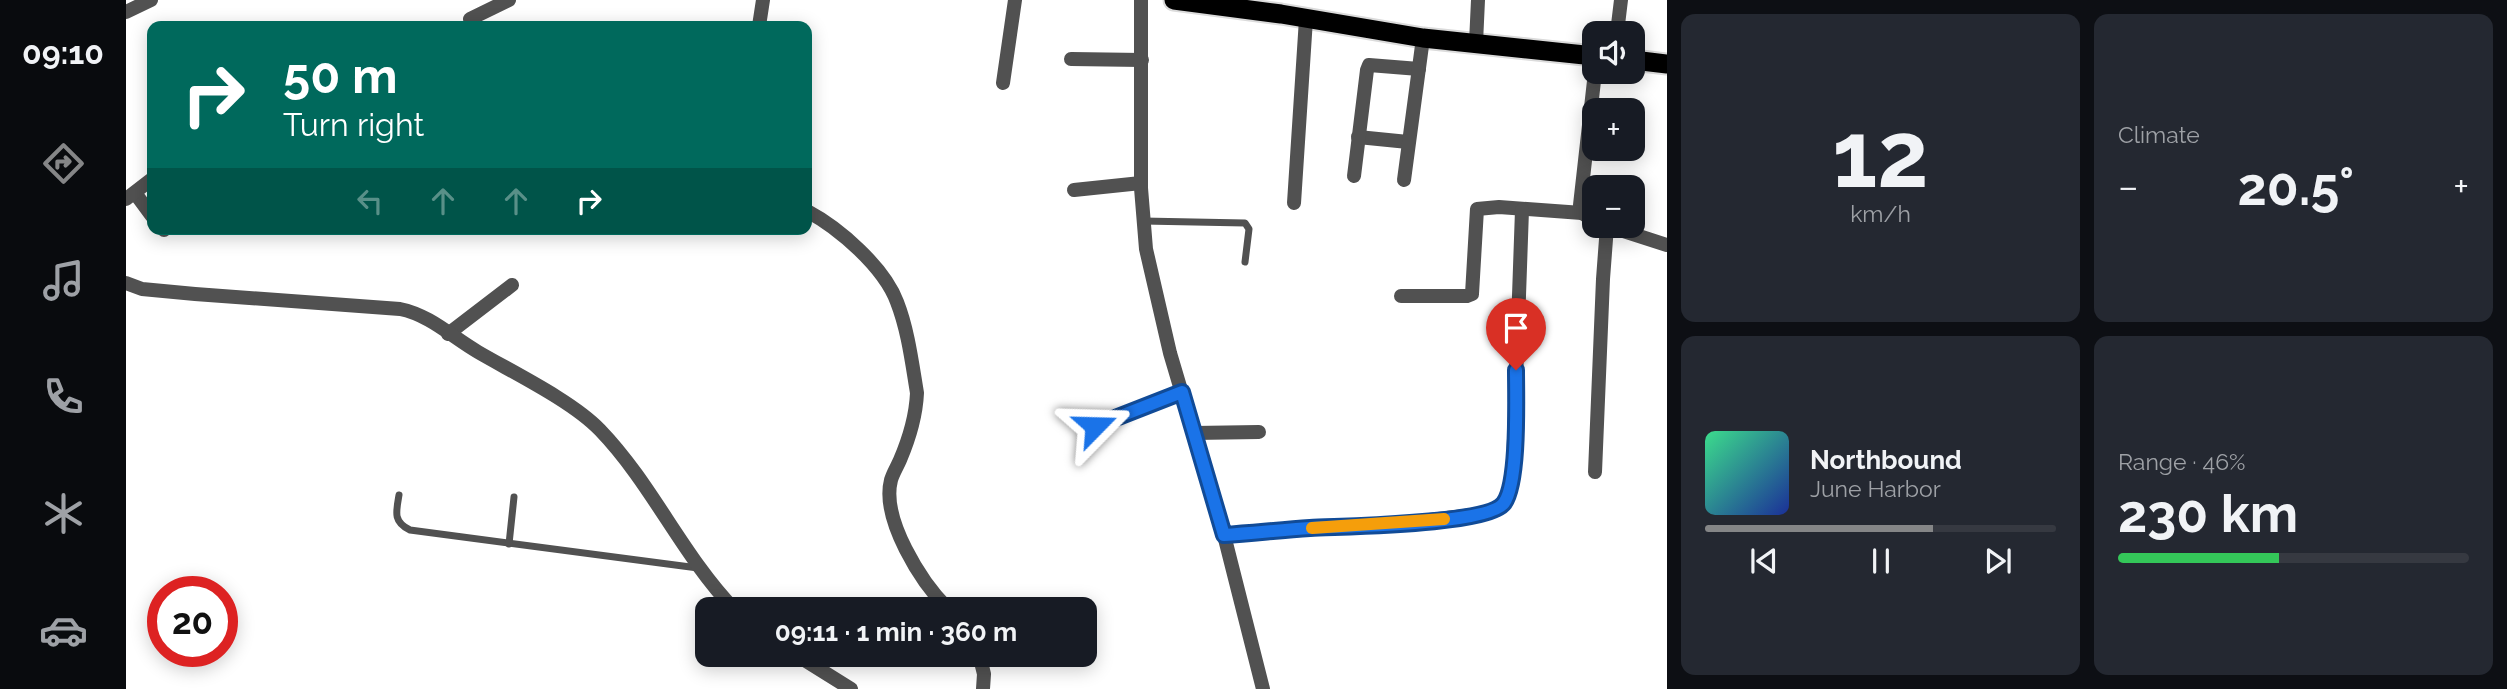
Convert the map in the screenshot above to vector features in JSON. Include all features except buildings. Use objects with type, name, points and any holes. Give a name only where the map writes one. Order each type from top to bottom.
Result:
[{"type":"highway","points":[[1174,0],[1281,7],[1306,19],[1423,37],[1582,55]]},
{"type":"highway","points":[[1645,61],[1667,64]]},
{"type":"street","points":[[126,12],[151,0]]},
{"type":"street","points":[[470,19],[509,0]]},
{"type":"street","points":[[760,21],[763,0]]},
{"type":"street","points":[[1003,83],[1015,0]]},
{"type":"street","points":[[1141,0],[1142,221],[1159,309],[1224,535],[1263,689]]},
{"type":"street","points":[[1476,43],[1478,0]]},
{"type":"street","points":[[1618,21],[1621,0]]},
{"type":"street","points":[[1294,203],[1306,19]]},
{"type":"street","points":[[1404,180],[1423,37]]},
{"type":"street","points":[[1072,58],[1142,60]]},
{"type":"street","points":[[1354,176],[1369,65],[1419,69]]},
{"type":"street","points":[[1583,175],[1594,84]]},
{"type":"street","points":[[1358,137],[1408,142]]},
{"type":"street","points":[[147,183],[130,196],[147,211]]},
{"type":"street","points":[[1074,190],[1141,183]]},
{"type":"street","points":[[1401,296],[1467,296],[1472,293],[1477,209],[1488,207],[1582,216]]},
{"type":"street","points":[[1224,535],[1442,520],[1481,514],[1501,507],[1511,489],[1514,458],[1522,210]]},
{"type":"street","points":[[812,214],[824,220],[864,257],[883,277],[898,304],[912,361],[916,406],[891,482],[891,510],[924,580],[938,597]]},
{"type":"street","points":[[1595,472],[1607,238]]},
{"type":"street","points":[[1645,238],[1667,245]]},
{"type":"street","points":[[126,284],[142,289],[185,293],[400,309],[422,316],[577,411],[599,429],[639,480],[698,568],[723,597]]},
{"type":"street","points":[[449,334],[512,285]]},
{"type":"street","points":[[1194,433],[1259,432]]},
{"type":"street","points":[[816,667],[851,689]]},
{"type":"street","points":[[982,667],[983,689]]},
{"type":"lane","points":[[1142,221],[1245,223],[1249,229],[1245,262]]},
{"type":"lane","points":[[1095,426],[1182,392]]},
{"type":"lane","points":[[399,495],[396,519],[410,530],[698,568]]},
{"type":"lane","points":[[509,544],[514,497]]},
{"type":"slow traffic","points":[[1312,528],[1444,519]]},
{"type":"route","points":[[1095,426],[1182,392],[1224,535],[1455,518],[1495,510],[1507,500],[1513,467],[1516,370]]}]
